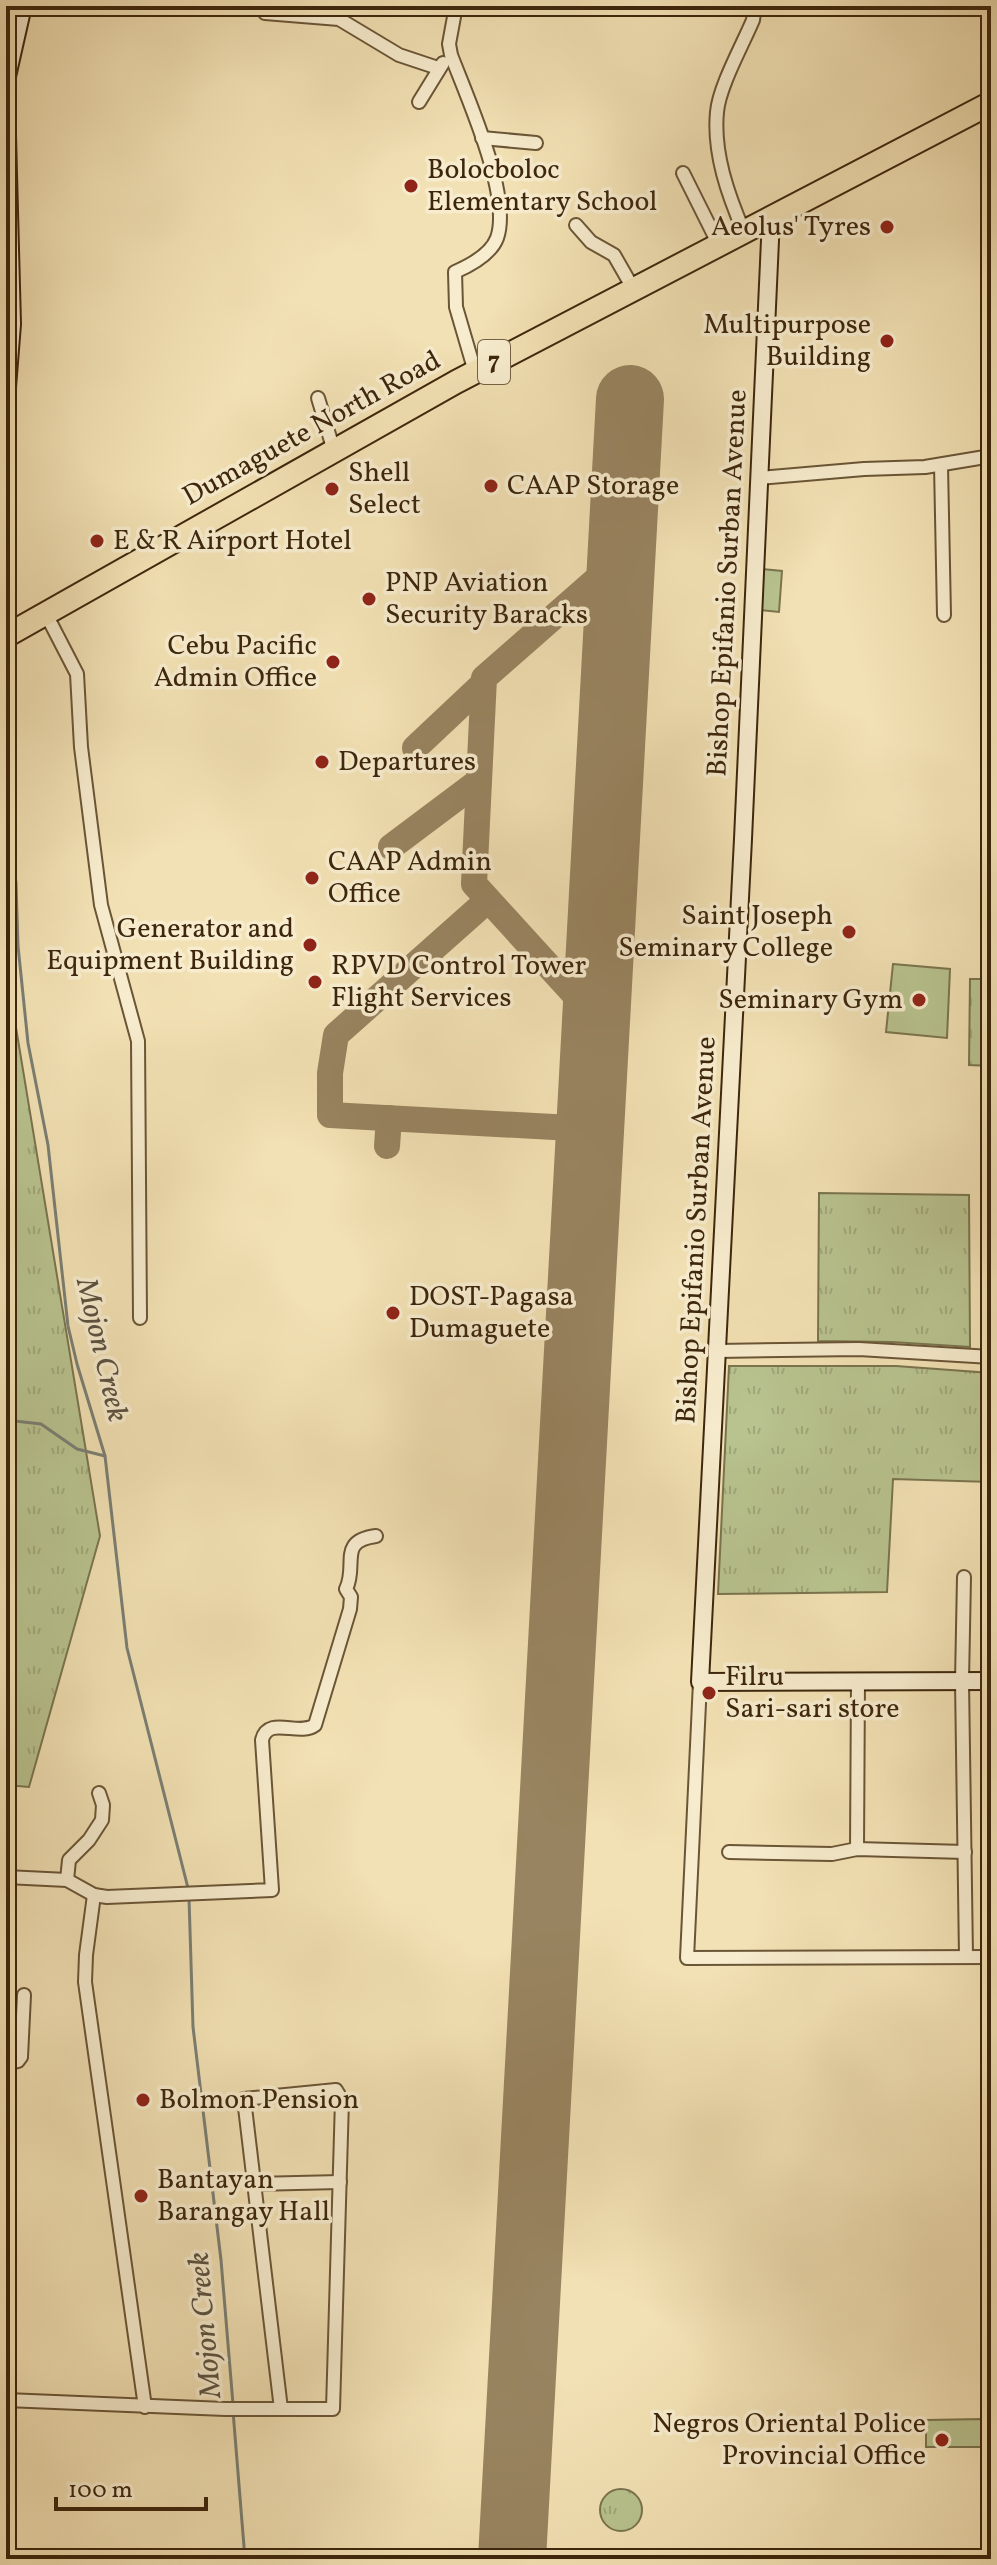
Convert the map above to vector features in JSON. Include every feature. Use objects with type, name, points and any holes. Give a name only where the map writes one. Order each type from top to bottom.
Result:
[{"type":"highway","name":"Dumaguete North Road","points":[[8,629],[46,614],[475,372],[991,103]]},
{"type":"street","points":[[6,81],[23,6]]},
{"type":"street","points":[[456,6],[449,44],[451,55],[499,193],[500,227],[496,241],[487,254],[455,272],[456,307],[475,372]]},
{"type":"street","points":[[744,232],[732,204],[720,160],[717,110],[753,20],[755,6]]},
{"type":"street","points":[[265,13],[340,12],[399,55],[438,68]]},
{"type":"street","points":[[419,102],[438,68],[451,55]]},
{"type":"street","points":[[6,98],[9,312],[6,400]]},
{"type":"street","points":[[482,138],[536,143]]},
{"type":"street","points":[[683,173],[719,245]]},
{"type":"street","name":"Bishop Epifanio Surban Avenue","points":[[771,218],[687,1958],[966,1957]]},
{"type":"street","points":[[576,225],[591,242],[614,255],[634,290]]},
{"type":"street","points":[[318,398],[334,451]]},
{"type":"street","points":[[759,478],[941,465],[991,456]]},
{"type":"street","points":[[941,465],[944,615]]},
{"type":"street","points":[[46,614],[77,674],[81,747],[101,905],[138,1041],[140,1318]]},
{"type":"street","points":[[717,1351],[859,1349],[991,1357]]},
{"type":"street","points":[[6,1877],[67,1880],[94,1895],[272,1890],[263,1734],[275,1727],[305,1730],[315,1725],[350,1609],[351,1597],[346,1589],[350,1551],[355,1544],[376,1536]]},
{"type":"street","points":[[964,1577],[962,1681],[966,1957],[991,1957]]},
{"type":"street","points":[[857,1849],[858,1681]]},
{"type":"street","points":[[700,1682],[991,1681]]},
{"type":"street","points":[[67,1880],[69,1860],[89,1840],[102,1820],[103,1805],[99,1793]]},
{"type":"street","points":[[729,1852],[832,1854],[857,1849],[965,1852]]},
{"type":"street","points":[[94,1895],[85,1982],[145,2407]]},
{"type":"street","points":[[6,2064],[21,2057],[24,1995]]},
{"type":"street","points":[[6,2400],[145,2407],[225,2409],[240,2409],[281,2409],[333,2409],[342,2100],[336,2090],[244,2099],[281,2409]]},
{"type":"street","points":[[253,2184],[340,2182]]},
{"type":"green space","points":[[762,569],[782,571],[779,612],[759,610]]},
{"type":"green space","name":"Seminary Gym","points":[[893,964],[950,969],[947,1038],[886,1032]]},
{"type":"green space","points":[[6,967],[100,1536],[29,1787],[6,1785]]},
{"type":"green space","points":[[970,979],[991,979],[991,1066],[969,1065]]},
{"type":"green space","points":[[819,1193],[969,1195],[970,1347],[818,1341]]},
{"type":"green space","points":[[729,1366],[896,1366],[991,1373],[991,1482],[893,1479],[887,1592],[718,1594]]},
{"type":"green space","points":[[983,2419],[983,2447],[926,2447],[926,2420]]},
{"type":"green space","points":[[621,2489],[636,2495],[642,2510],[636,2525],[621,2531],[606,2525],[600,2510],[606,2495]]},
{"type":"waterway","name":"Mojon Creek","points":[[6,814],[16,883],[18,946],[28,1043],[48,1145],[68,1326],[105,1456],[127,1648],[188,1888]]},
{"type":"waterway","points":[[6,1420],[41,1424],[77,1449],[105,1456]]},
{"type":"waterway","name":"Mojon Creek","points":[[189,1898],[193,2027],[221,2260],[233,2404]]},
{"type":"waterway","name":"Mojon Creek","points":[[233,2411],[245,2559]]},
{"type":"taxiway","points":[[596,1018],[474,884],[484,678],[622,557]]},
{"type":"taxiway","points":[[415,748],[483,684]]},
{"type":"taxiway","points":[[391,847],[479,781]]},
{"type":"taxiway","points":[[488,900],[336,1035],[330,1073],[330,1115],[590,1129]]},
{"type":"taxiway","points":[[387,1146],[389,1118]]},
{"type":"runway","points":[[512,2559],[630,399]]},
{"type":"place","name":"Bolocboloc Elementary School","points":[[411,186]]},
{"type":"place","name":"Aeolus' Tyres","points":[[887,227]]},
{"type":"place","name":"Multipurpose Building","points":[[887,341]]},
{"type":"place","name":"CAAP Storage","points":[[491,486]]},
{"type":"place","name":"Shell Select","points":[[332,489]]},
{"type":"place","name":"E & R Airport Hotel","points":[[97,541]]},
{"type":"place","name":"PNP Aviation Security Baracks","points":[[369,599]]},
{"type":"place","name":"Cebu Pacific Admin Office","points":[[333,662]]},
{"type":"place","name":"Departures","points":[[322,762]]},
{"type":"place","name":"CAAP Admin Office","points":[[312,878]]},
{"type":"place","name":"Saint Joseph Seminary College","points":[[849,932]]},
{"type":"place","name":"Generator and Equipment Building","points":[[310,945]]},
{"type":"place","name":"RPVD Control Tower Flight Services","points":[[315,982]]},
{"type":"place","name":"Seminary Gym","points":[[919,1000]]},
{"type":"place","name":"DOST-Pagasa Dumaguete","points":[[393,1313]]},
{"type":"place","name":"Filru Sari-sari store","points":[[709,1693]]},
{"type":"place","name":"Bolmon Pension","points":[[143,2100]]},
{"type":"place","name":"Bantayan Barangay Hall","points":[[141,2196]]},
{"type":"place","name":"Negros Oriental Police Provincial Office","points":[[942,2440]]}]
